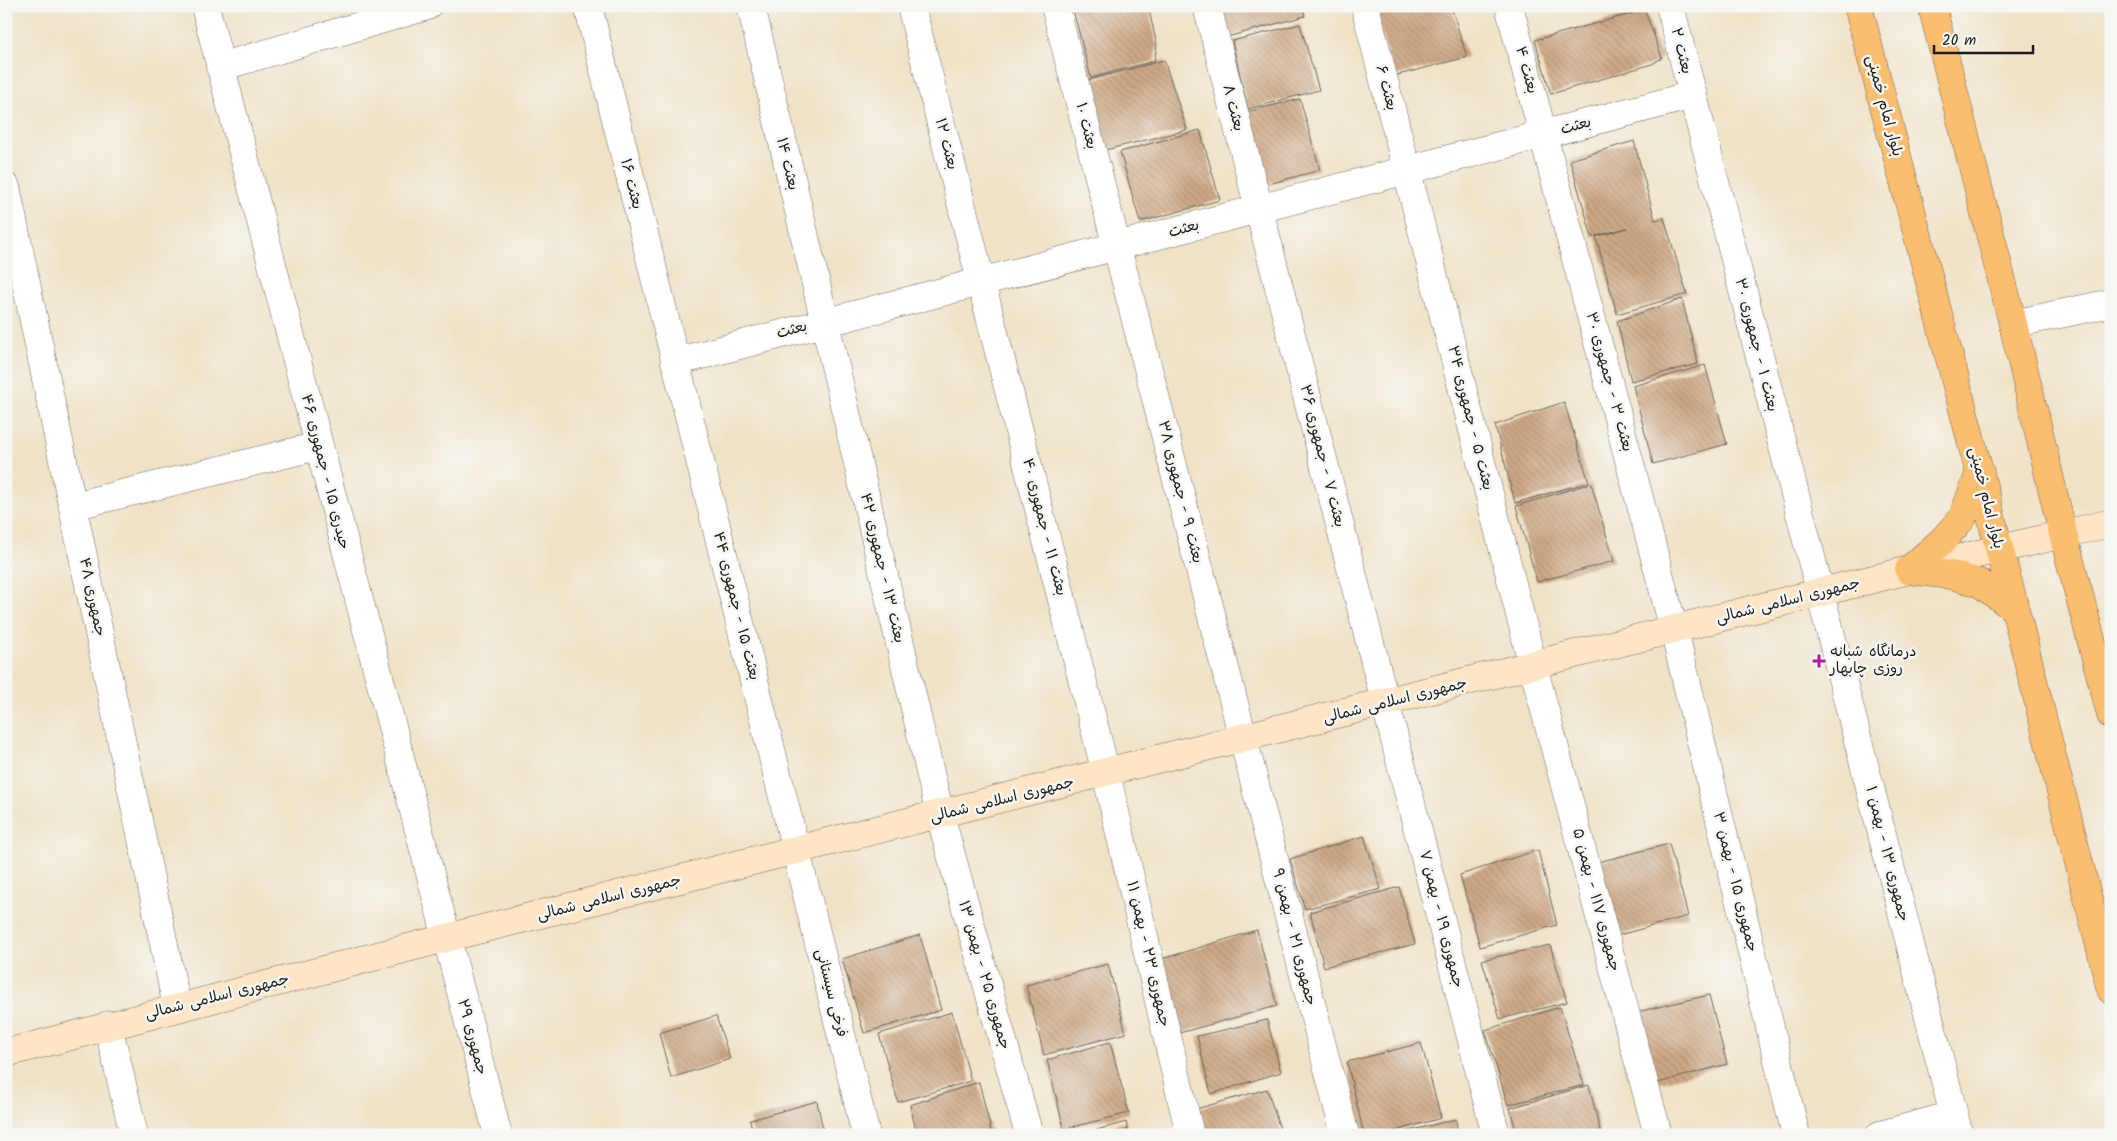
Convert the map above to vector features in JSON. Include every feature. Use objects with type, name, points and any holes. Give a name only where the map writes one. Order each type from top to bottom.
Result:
[{"type":"main road","name":"بلوار امام خمینی","points":[[1858,6],[1980,472],[2111,990]]},
{"type":"main road","points":[[1932,6],[2014,324],[2063,534],[2111,715]]},
{"type":"main road","points":[[1909,570],[1942,541],[1962,517],[1980,472]]},
{"type":"main road","points":[[1909,570],[1951,575],[1980,583],[2015,609]]},
{"type":"street","name":"حیدری ۱۵ - جمهوری ۴۶","points":[[204,6],[446,938]]},
{"type":"street","points":[[220,67],[398,10],[427,6]]},
{"type":"street","name":"بعثت ۱۶","points":[[588,6],[676,362]]},
{"type":"street","name":"بعثت ۱۴","points":[[750,6],[824,321]]},
{"type":"street","name":"بعثت ۱۲","points":[[911,6],[981,282]]},
{"type":"street","name":"بعثت ۱۰","points":[[1055,6],[1117,246]]},
{"type":"street","name":"بعثت ۸","points":[[1207,6],[1259,209]]},
{"type":"street","name":"بعثت ۶","points":[[1365,6],[1407,170]]},
{"type":"street","name":"بعثت ۴","points":[[1510,6],[1543,134]]},
{"type":"street","name":"بعثت ۲","points":[[1670,6],[1693,95]]},
{"type":"street","name":"بعثت","points":[[676,362],[824,321],[981,282],[1693,95]]},
{"type":"street","name":"بعثت ۱ - جمهوری ۳۰","points":[[1693,95],[1820,594]]},
{"type":"street","name":"بعثت ۳ - جمهوری ۳۰","points":[[1543,134],[1674,630]]},
{"type":"street","name":"بعثت ۵ - جمهوری ۳۴","points":[[1407,170],[1533,666]]},
{"type":"street","name":"جمهوری ۴۸","points":[[6,187],[177,1007]]},
{"type":"street","name":"بعثت ۷ - جمهوری ۳۶","points":[[1259,209],[1386,703]]},
{"type":"street","name":"بعثت ۹ - جمهوری ۳۸","points":[[1117,246],[1244,738]]},
{"type":"street","name":"بعثت ۱۱ - جمهوری ۴۰","points":[[981,282],[1106,773]]},
{"type":"street","points":[[2014,324],[2111,303]]},
{"type":"street","name":"بعثت ۱۳ - جمهوری ۴۲","points":[[824,321],[940,815]]},
{"type":"street","name":"بعثت ۱۵ - جمهوری ۴۴","points":[[676,362],[796,851]]},
{"type":"street","points":[[73,506],[318,446]]},
{"type":"street","name":"جمهوری اسلامی شمالی","points":[[6,1053],[446,938],[1820,594],[1909,570],[2111,523]]},
{"type":"street","name":"جمهوری ۱۳ - بهمن ۱","points":[[1820,594],[1957,1125]]},
{"type":"street","name":"جمهوری ۱۵ - بهمن ۳","points":[[1674,630],[1796,1135]]},
{"type":"street","name":"جمهوری ۱۱۷ - بهمن ۵","points":[[1533,666],[1658,1135]]},
{"type":"street","name":"جمهوری ۱۹ - بهمن ۷","points":[[1386,703],[1496,1135]]},
{"type":"street","name":"جمهوری ۲۱ - بهمن ۹","points":[[1244,738],[1345,1135]]},
{"type":"street","name":"جمهوری ۲۳ - بهمن ۱۱","points":[[1106,773],[1190,1135]]},
{"type":"street","name":"جمهوری ۲۵ - بهمن ۱۳","points":[[940,815],[1029,1135]]},
{"type":"street","name":"فرخی سیستانی","points":[[796,851],[866,1135]]},
{"type":"street","name":"جمهوری ۲۹","points":[[446,938],[498,1135]]},
{"type":"street","points":[[108,1025],[134,1135]]},
{"type":"street","points":[[1880,1135],[1957,1125]]},
{"type":"building","points":[[1072,6],[1148,6],[1157,45],[1154,61],[1091,78]]},
{"type":"building","points":[[1219,6],[1302,6],[1305,16],[1227,37]]},
{"type":"building","points":[[1381,6],[1451,6],[1467,57],[1394,76],[1375,8]]},
{"type":"building","points":[[1645,10],[1662,58],[1652,64],[1551,94],[1535,40]]},
{"type":"building","points":[[1300,24],[1319,90],[1248,109],[1232,41]]},
{"type":"building","points":[[1164,60],[1187,130],[1105,150],[1086,81]]},
{"type":"building","points":[[1300,99],[1320,170],[1265,185],[1245,112]]},
{"type":"building","points":[[1200,130],[1220,200],[1140,222],[1120,152]]},
{"type":"building","points":[[1634,141],[1655,220],[1664,218],[1687,294],[1617,314],[1596,237],[1627,228],[1592,237],[1570,160]]},
{"type":"building","points":[[1682,299],[1698,364],[1631,381],[1617,321]]},
{"type":"building","points":[[1705,365],[1727,444],[1653,464],[1633,386]]},
{"type":"building","points":[[1564,402],[1589,482],[1515,503],[1495,425]]},
{"type":"building","points":[[1591,483],[1614,561],[1537,582],[1516,506]]},
{"type":"building","points":[[1364,836],[1381,889],[1305,909],[1290,859]]},
{"type":"building","points":[[1669,844],[1688,916],[1612,937],[1594,863]]},
{"type":"building","points":[[1538,850],[1557,925],[1480,947],[1460,875]]},
{"type":"building","points":[[1399,887],[1415,944],[1324,967],[1310,912]]},
{"type":"building","points":[[1257,930],[1277,1006],[1172,1035],[1155,961]]},
{"type":"building","points":[[920,935],[941,1010],[864,1033],[842,959]]},
{"type":"building","points":[[1550,945],[1567,1002],[1500,1019],[1482,960]]},
{"type":"building","points":[[1108,964],[1126,1033],[1044,1055],[1026,985]]},
{"type":"building","points":[[1709,995],[1727,1064],[1658,1083],[1633,1013]]},
{"type":"building","points":[[1560,1007],[1584,1085],[1508,1105],[1485,1030]]},
{"type":"building","points":[[952,1012],[971,1081],[898,1102],[879,1034]]},
{"type":"building","points":[[716,1016],[730,1059],[671,1078],[659,1033]]},
{"type":"building","points":[[1267,1020],[1281,1072],[1211,1094],[1197,1036]]},
{"type":"building","points":[[1110,1042],[1129,1113],[1064,1129],[1047,1060]]},
{"type":"building","points":[[1421,1043],[1441,1118],[1381,1135],[1364,1135],[1347,1062]]},
{"type":"building","points":[[979,1082],[992,1135],[917,1135],[910,1105]]},
{"type":"building","points":[[1589,1085],[1601,1135],[1517,1135],[1510,1108]]},
{"type":"building","points":[[1267,1089],[1282,1135],[1195,1135],[1189,1111]]},
{"type":"building","points":[[817,1101],[824,1135],[753,1135],[750,1120]]},
{"type":"building","points":[[1456,1119],[1458,1135],[1397,1135],[1397,1134]]},
{"type":"building","points":[[1126,1122],[1129,1135],[1082,1135],[1082,1134]]},
{"type":"place","name":"درمانگاه شبانه روزی چابهار","points":[[1819,661]]}]
